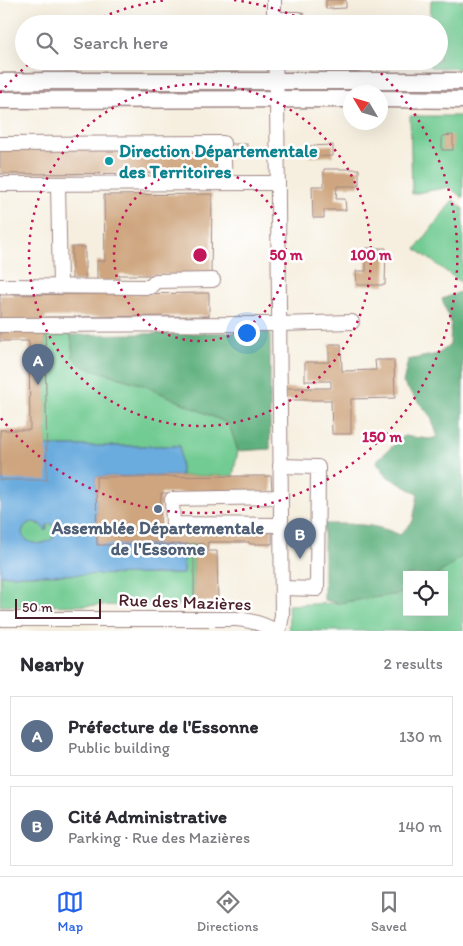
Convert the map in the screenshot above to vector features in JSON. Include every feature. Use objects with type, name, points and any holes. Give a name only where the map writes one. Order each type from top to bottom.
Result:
[{"type":"main road","points":[[0,82],[463,81]]},
{"type":"main road","points":[[0,100],[343,99]]},
{"type":"main road","points":[[388,99],[463,100]]},
{"type":"street","points":[[274,0],[274,15]]},
{"type":"street","points":[[275,70],[277,99],[282,588],[282,616],[278,631]]},
{"type":"street","points":[[0,144],[223,143],[225,184]]},
{"type":"street","points":[[0,184],[278,183]]},
{"type":"street","points":[[58,184],[60,286]]},
{"type":"street","points":[[0,286],[150,287],[156,281],[213,280]]},
{"type":"street","points":[[0,325],[352,322]]},
{"type":"street","points":[[280,466],[318,467],[317,589],[282,588]]},
{"type":"street","points":[[281,497],[172,499],[173,524],[281,524]]},
{"type":"street","name":"Rue des Mazières","points":[[6,624],[52,619],[126,619],[144,625],[250,620],[278,631]]},
{"type":"green space","points":[[431,0],[463,0],[463,69],[448,68],[448,15],[430,15]]},
{"type":"green space","points":[[410,116],[463,116],[463,198],[449,187],[412,194]]},
{"type":"green space","points":[[453,200],[463,208],[463,284],[416,249]]},
{"type":"green space","points":[[463,291],[463,555],[442,571],[403,571],[403,593],[338,603],[324,600],[324,524],[372,526],[400,535],[413,521],[418,494],[388,477],[376,461],[404,436],[429,439],[438,437],[431,417],[403,383],[408,360],[438,354],[450,345],[451,323],[442,299]]},
{"type":"green space","points":[[270,332],[270,449],[238,451],[229,424],[143,385],[82,366],[73,357],[71,335]]},
{"type":"green space","points":[[45,335],[71,335],[73,357],[83,366],[143,385],[229,424],[238,451],[233,476],[181,476],[180,446],[46,446]]},
{"type":"green space","points":[[34,522],[47,529],[47,525],[52,524],[54,528],[53,538],[36,544],[24,538],[22,534],[25,525]]},
{"type":"green space","points":[[203,544],[203,551],[194,551],[194,601],[196,605],[0,606],[0,575],[183,574],[183,545]]},
{"type":"green space","points":[[463,555],[463,631],[289,631],[288,605],[338,603],[403,593],[403,616],[448,616],[448,571],[442,571]]},
{"type":"water","points":[[46,446],[180,446],[181,476],[96,477],[97,544],[183,545],[183,574],[0,575],[0,480]],"holes":[[[34,522],[40,524],[46,531],[47,525],[52,524],[55,528],[53,538],[36,544],[28,541],[22,534],[25,525]]]},
{"type":"building","points":[[326,0],[346,0],[346,8],[326,9]]},
{"type":"building","points":[[453,135],[453,150],[442,150],[442,136]]},
{"type":"building","points":[[231,144],[247,144],[247,155],[231,155]]},
{"type":"building","points":[[333,145],[333,156],[309,157],[309,146]]},
{"type":"building","name":"Direction Départementale des Territoires","points":[[0,149],[217,149],[217,173],[0,174]]},
{"type":"building","points":[[324,169],[359,169],[359,186],[337,186],[336,199],[345,199],[346,210],[324,210],[324,218],[313,218],[312,186],[324,186]]},
{"type":"building","points":[[212,194],[211,275],[119,275],[119,281],[97,281],[97,261],[105,261],[104,195]]},
{"type":"building","points":[[72,247],[85,247],[85,281],[72,281]]},
{"type":"building","points":[[366,248],[386,248],[385,285],[357,285],[356,271],[366,271]]},
{"type":"building","points":[[209,293],[209,316],[45,317],[47,480],[0,480],[0,430],[30,430],[29,341],[0,341],[0,295]]},
{"type":"building","points":[[329,344],[341,344],[342,371],[376,370],[375,360],[394,360],[395,398],[351,399],[351,434],[332,434],[331,400],[285,400],[285,388],[331,388],[331,381],[305,381],[305,362],[329,362]]},
{"type":"building","points":[[271,476],[272,492],[161,493],[160,528],[272,528],[272,544],[208,542],[207,551],[217,551],[218,602],[194,602],[194,551],[203,551],[203,544],[97,545],[96,477]]},
{"type":"place","name":"Direction Départementale des Territoires","points":[[109,161]]},
{"type":"place","name":"Préfecture de l'Essonne","points":[[38,385]]},
{"type":"place","name":"Assemblée Départementale de l'Essonne","points":[[158,509]]},
{"type":"place","name":"Cité Administrative","points":[[300,559]]}]
